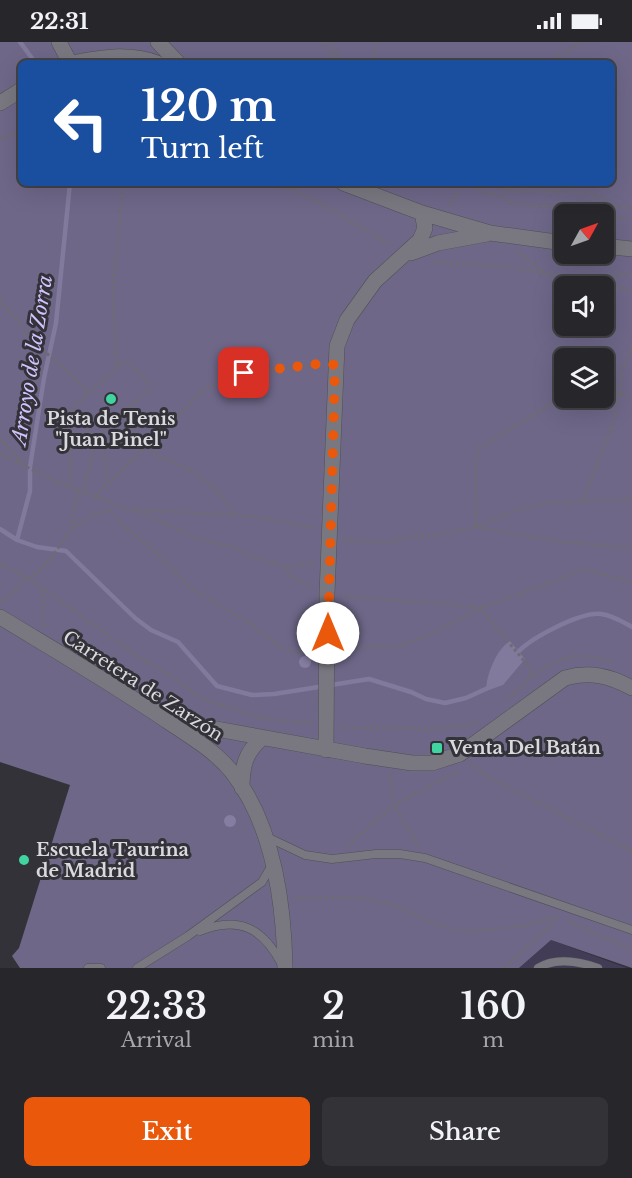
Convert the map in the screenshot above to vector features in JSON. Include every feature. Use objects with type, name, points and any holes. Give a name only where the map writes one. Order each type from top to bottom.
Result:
[{"type":"street","points":[[59,42],[69,60]]},
{"type":"street","points":[[158,42],[175,60]]},
{"type":"street","points":[[88,60],[116,55],[148,60]]},
{"type":"street","points":[[0,103],[18,92]]},
{"type":"street","points":[[351,186],[422,213],[490,233],[554,242]]},
{"type":"street","points":[[326,750],[327,594],[337,346],[347,320],[375,281],[420,240],[425,228],[422,213]]},
{"type":"street","points":[[405,255],[438,243],[490,233]]},
{"type":"street","points":[[614,247],[632,249]]},
{"type":"street","name":"Carretera de Zarzón","points":[[0,617],[150,709],[219,759],[242,788],[265,835],[281,899],[285,968]]},
{"type":"street","points":[[150,709],[194,725],[412,764],[432,763],[460,754],[565,678],[579,674],[599,674],[632,688]]},
{"type":"street","points":[[242,788],[245,758],[249,749],[262,738]]},
{"type":"lane","points":[[265,835],[283,847],[304,855],[332,859],[400,854],[425,858],[632,930]]},
{"type":"lane","points":[[137,968],[188,936],[262,882],[272,863]]},
{"type":"lane","points":[[188,936],[221,923],[237,924],[261,936],[285,968]]},
{"type":"lane","points":[[537,968],[557,961],[569,961],[598,968]]},
{"type":"lane","points":[[88,968],[101,968]]},
{"type":"path","points":[[321,42],[338,60]]},
{"type":"path","points":[[330,42],[339,60]]},
{"type":"path","points":[[373,60],[378,42]]},
{"type":"path","points":[[552,60],[586,42]]},
{"type":"path","points":[[0,139],[18,130]]},
{"type":"path","points":[[117,367],[113,290],[123,186]]},
{"type":"path","points":[[277,186],[291,189],[320,202],[405,255]]},
{"type":"path","points":[[446,220],[460,186]]},
{"type":"path","points":[[475,186],[482,192],[499,195],[513,204],[554,207]]},
{"type":"path","points":[[498,186],[508,191],[586,192],[618,207],[632,208]]},
{"type":"path","points":[[614,217],[632,217]]},
{"type":"path","points":[[512,237],[512,248],[546,274]]},
{"type":"path","points":[[429,262],[506,266],[559,276]]},
{"type":"path","points":[[612,276],[632,273]]},
{"type":"path","points":[[614,286],[632,290]]},
{"type":"path","points":[[0,299],[33,340],[88,393]]},
{"type":"path","points":[[583,500],[614,420],[624,367],[632,348]]},
{"type":"path","points":[[71,488],[70,410],[117,367],[128,362],[149,387],[96,439],[83,492]]},
{"type":"path","points":[[96,497],[202,392],[219,380],[244,373],[325,363],[335,365]]},
{"type":"path","points":[[614,393],[632,398]]},
{"type":"path","points":[[476,528],[478,449],[554,403]]},
{"type":"path","points":[[70,410],[96,439]]},
{"type":"path","points":[[122,415],[157,457],[180,465],[215,489],[229,507],[232,515]]},
{"type":"path","points":[[109,483],[106,478],[107,463],[103,448],[129,423]]},
{"type":"path","points":[[0,438],[24,464]]},
{"type":"path","points":[[0,453],[71,488],[112,505],[138,511],[232,515],[330,535],[390,542],[417,535],[428,537],[476,528],[519,509],[549,503],[632,499]]},
{"type":"path","points":[[0,602],[43,568],[65,539],[72,528],[78,490]]},
{"type":"path","points":[[110,510],[112,505]]},
{"type":"path","points":[[72,528],[94,515],[110,510]]},
{"type":"path","points":[[110,510],[192,589],[250,624],[277,645],[328,658],[359,647],[398,646],[428,636],[480,608],[559,580],[582,569],[632,582]]},
{"type":"path","points":[[138,511],[192,537],[237,548],[253,557],[283,567],[329,564]]},
{"type":"path","points":[[476,528],[566,542],[632,548]]},
{"type":"path","points":[[0,563],[28,578],[142,658],[175,678],[200,698],[266,719],[326,716],[344,728],[427,729],[470,725],[486,717]]},
{"type":"path","points":[[283,567],[295,579],[327,594],[348,598],[467,605],[480,608],[530,668],[530,680]]},
{"type":"path","points":[[39,641],[45,626],[42,588]]},
{"type":"path","points":[[501,706],[530,680],[560,658],[579,656],[602,658],[618,664]]},
{"type":"path","points":[[460,754],[488,777],[632,851]]},
{"type":"path","points":[[388,760],[394,805],[425,858]]},
{"type":"path","points":[[332,859],[394,805],[473,765]]},
{"type":"path","points":[[281,899],[355,897],[391,904],[435,924],[464,932],[526,926],[544,918],[558,917],[632,950]]},
{"type":"path","points":[[505,968],[558,917]]},
{"type":"shaded area","points":[[0,42],[632,42],[632,968],[551,940],[519,968],[20,968],[12,956],[19,948],[70,785],[0,762]]},
{"type":"shaded area","points":[[510,641],[525,659],[503,685],[486,691],[493,663],[500,650]]},
{"type":"shaded area","points":[[551,940],[627,968],[519,968]]},
{"type":"waterway","name":"Arroyo de la Zorra","points":[[20,42],[33,60]]},
{"type":"waterway","name":"Arroyo de la Zorra","points":[[17,540],[30,491],[30,467],[44,378],[56,323],[70,186]]},
{"type":"waterway","points":[[0,529],[17,540],[37,547],[66,551],[135,618],[151,630],[178,642],[217,686],[252,695],[274,694],[369,679],[426,699],[445,703],[466,698],[490,687]]},
{"type":"waterway","points":[[516,654],[532,641],[556,627],[592,614],[609,616],[632,627]]},
{"type":"place","name":"Pista de Tenis \"Juan Pinel\"","points":[[111,399]]},
{"type":"place","name":"Venta Del Batán","points":[[437,748]]},
{"type":"place","name":"Escuela Taurina de Madrid","points":[[24,860]]},
{"type":"route","points":[[244,373],[325,363],[335,365],[327,594],[328,633]]}]
